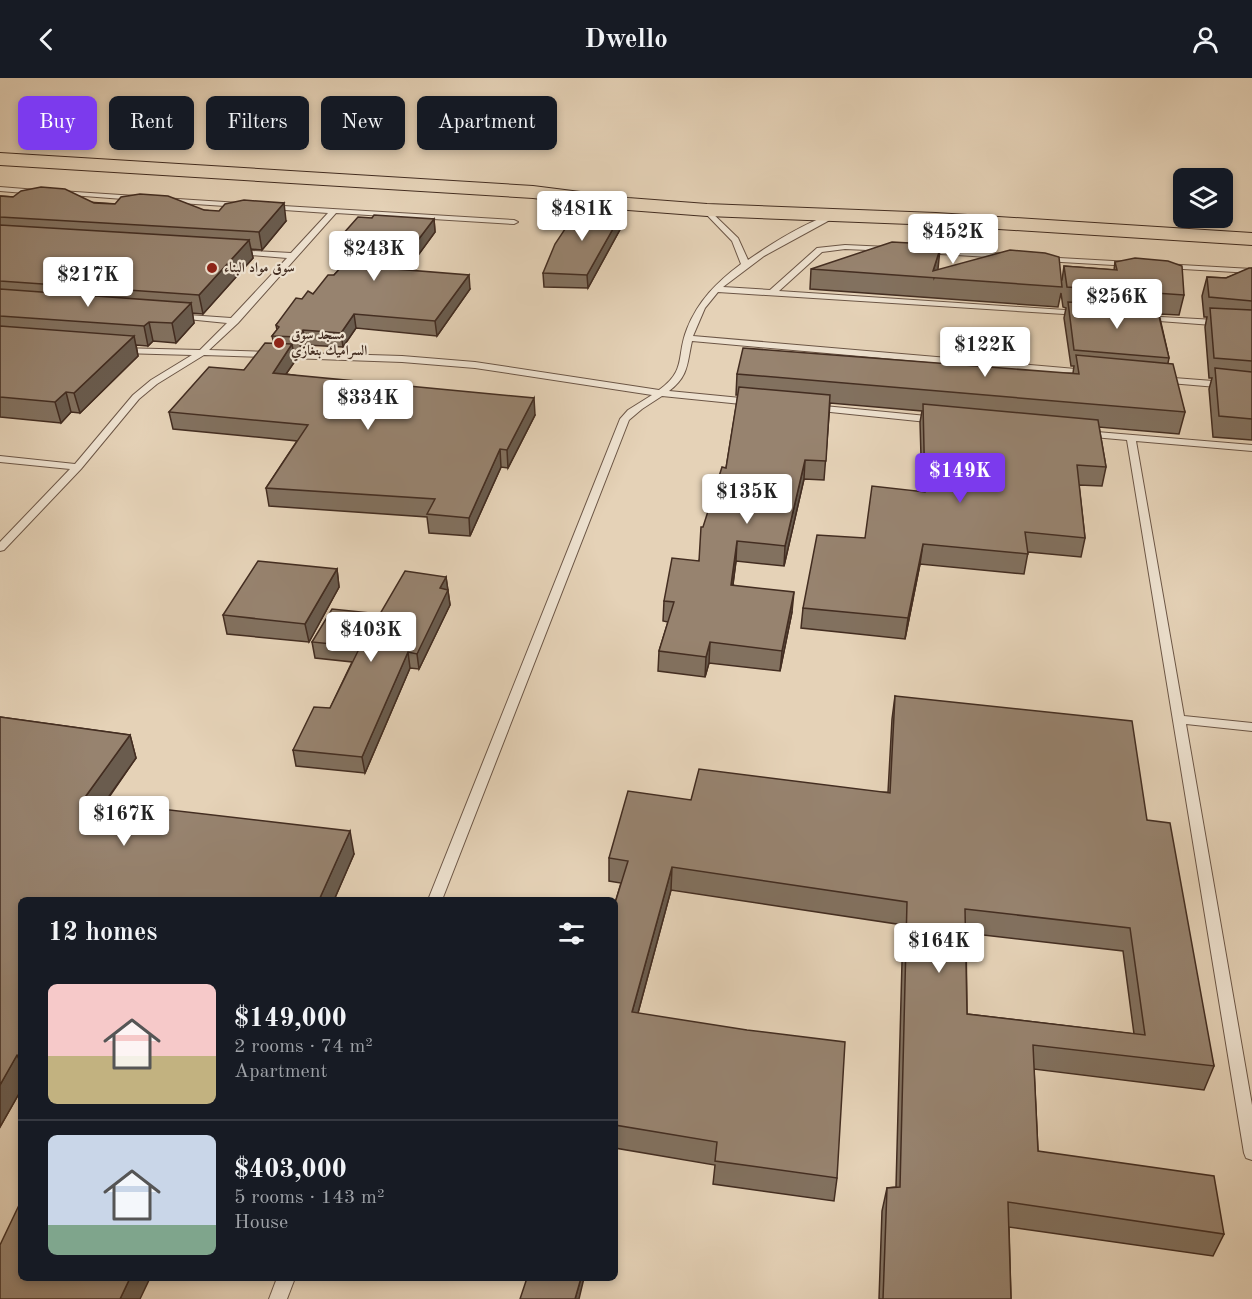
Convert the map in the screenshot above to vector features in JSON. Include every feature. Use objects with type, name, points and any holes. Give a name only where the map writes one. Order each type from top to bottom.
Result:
[{"type":"main road","points":[[0,146],[608,183]]},
{"type":"main road","points":[[0,159],[533,192],[628,204],[707,210],[835,205],[1252,223]]},
{"type":"main road","points":[[835,205],[1252,239]]},
{"type":"lane","points":[[0,189],[143,199]]},
{"type":"lane","points":[[155,200],[250,206]]},
{"type":"lane","points":[[436,897],[625,419],[642,403],[673,383],[682,372],[688,338],[702,305],[716,289],[745,265],[802,230],[835,205]]},
{"type":"lane","points":[[262,207],[514,222]]},
{"type":"lane","points":[[707,210],[735,237],[742,250],[745,265]]},
{"type":"lane","points":[[0,548],[78,466],[136,397],[154,382],[200,354],[235,321],[334,211]]},
{"type":"lane","points":[[772,292],[820,250],[845,247],[893,250]]},
{"type":"lane","points":[[224,251],[294,256]]},
{"type":"lane","points":[[917,251],[1013,257]]},
{"type":"lane","points":[[1037,258],[1144,265]]},
{"type":"lane","points":[[1156,265],[1252,271]]},
{"type":"lane","points":[[716,289],[1088,314]]},
{"type":"lane","points":[[165,315],[235,321]]},
{"type":"lane","points":[[1135,317],[1252,325]]},
{"type":"lane","points":[[688,338],[1099,374]]},
{"type":"lane","points":[[116,349],[200,354],[332,356],[475,365],[658,393],[765,404]]},
{"type":"lane","points":[[1146,378],[1252,387]]},
{"type":"lane","points":[[800,407],[942,420]]},
{"type":"lane","points":[[1072,433],[1252,448]]},
{"type":"lane","points":[[1131,438],[1252,1154]]},
{"type":"lane","points":[[0,459],[78,466]]},
{"type":"lane","points":[[1178,719],[1252,727]]},
{"type":"lane","points":[[278,1299],[285,1281]]},
{"type":"building","points":[[41,187],[65,189],[94,203],[115,204],[121,197],[140,194],[168,196],[204,210],[219,211],[225,204],[244,200],[284,203],[259,232],[0,217],[0,196],[13,197],[21,191]]},
{"type":"building","points":[[579,208],[623,211],[587,275],[543,273],[555,244]]},
{"type":"building","points":[[374,215],[434,219],[396,269],[469,275],[435,321],[354,314],[341,333],[303,330],[299,337],[272,336],[279,327],[276,325],[296,298],[302,299],[308,291],[313,294],[328,275],[334,275],[365,241],[343,234],[358,217],[372,218]]},
{"type":"building","points":[[0,225],[249,240],[199,295],[0,281]]},
{"type":"building","points":[[892,242],[928,244],[940,249],[933,271],[1010,250],[1045,253],[1059,257],[1062,287],[811,269]]},
{"type":"building","points":[[1135,258],[1168,261],[1182,266],[1184,295],[1067,287],[1064,266],[1117,270],[1115,262]]},
{"type":"building","points":[[1252,268],[1252,301],[1209,297],[1207,277],[1226,278]]},
{"type":"building","points":[[0,289],[191,303],[172,323],[149,322],[144,326],[0,316]]},
{"type":"building","points":[[1068,302],[1157,308],[1169,358],[1074,350]]},
{"type":"building","points":[[1210,308],[1252,310],[1252,361],[1214,358]]},
{"type":"building","points":[[0,326],[134,336],[74,393],[66,392],[55,402],[0,397]]},
{"type":"building","points":[[265,343],[292,344],[273,373],[534,398],[507,450],[500,449],[469,518],[427,514],[435,499],[266,488],[308,425],[169,412],[209,367],[244,370]]},
{"type":"building","points":[[743,348],[1079,374],[1076,355],[1173,364],[1185,412],[737,374]]},
{"type":"building","points":[[1215,368],[1252,372],[1252,419],[1219,416]]},
{"type":"building","points":[[739,387],[830,395],[826,461],[805,460],[785,546],[737,541],[731,585],[794,592],[782,651],[710,642],[706,657],[659,651],[674,602],[664,601],[672,558],[699,561],[701,527],[703,527],[722,467],[726,468]]},
{"type":"building","points":[[923,404],[1098,420],[1106,467],[1077,465],[1085,538],[1025,532],[1028,554],[923,544],[908,618],[803,608],[817,535],[865,538],[872,486],[925,492]]},
{"type":"building","points":[[258,561],[337,569],[305,624],[223,615]]},
{"type":"building","points":[[405,571],[446,577],[440,588],[448,590],[417,654],[408,652],[362,757],[293,750],[314,707],[330,708],[360,647],[312,642],[332,609],[380,614]]},
{"type":"building","points":[[895,696],[1132,721],[1147,820],[1170,823],[1214,1066],[1033,1045],[1038,1151],[1214,1176],[1224,1234],[1008,1202],[1011,1299],[883,1299],[887,1188],[900,1187],[907,902],[672,867],[632,1012],[845,1042],[837,1178],[715,1161],[717,1142],[618,1126],[617,897],[628,861],[609,858],[628,791],[691,800],[699,769],[890,793]],"holes":[[[965,909],[1130,928],[1145,1035],[967,1014]]]},
{"type":"building","points":[[0,717],[130,735],[83,800],[350,831],[320,897],[18,897],[18,1055],[0,1085]]},
{"type":"building","points":[[18,1207],[18,1281],[129,1281],[120,1299],[0,1299],[0,1245]]},
{"type":"building","points":[[526,1281],[580,1281],[575,1299],[520,1299]]},
{"type":"place","name":"سوق مواد البناء","points":[[212,268]]},
{"type":"place","name":"مسجد سوق السراميك بنغازي","points":[[279,343]]}]
